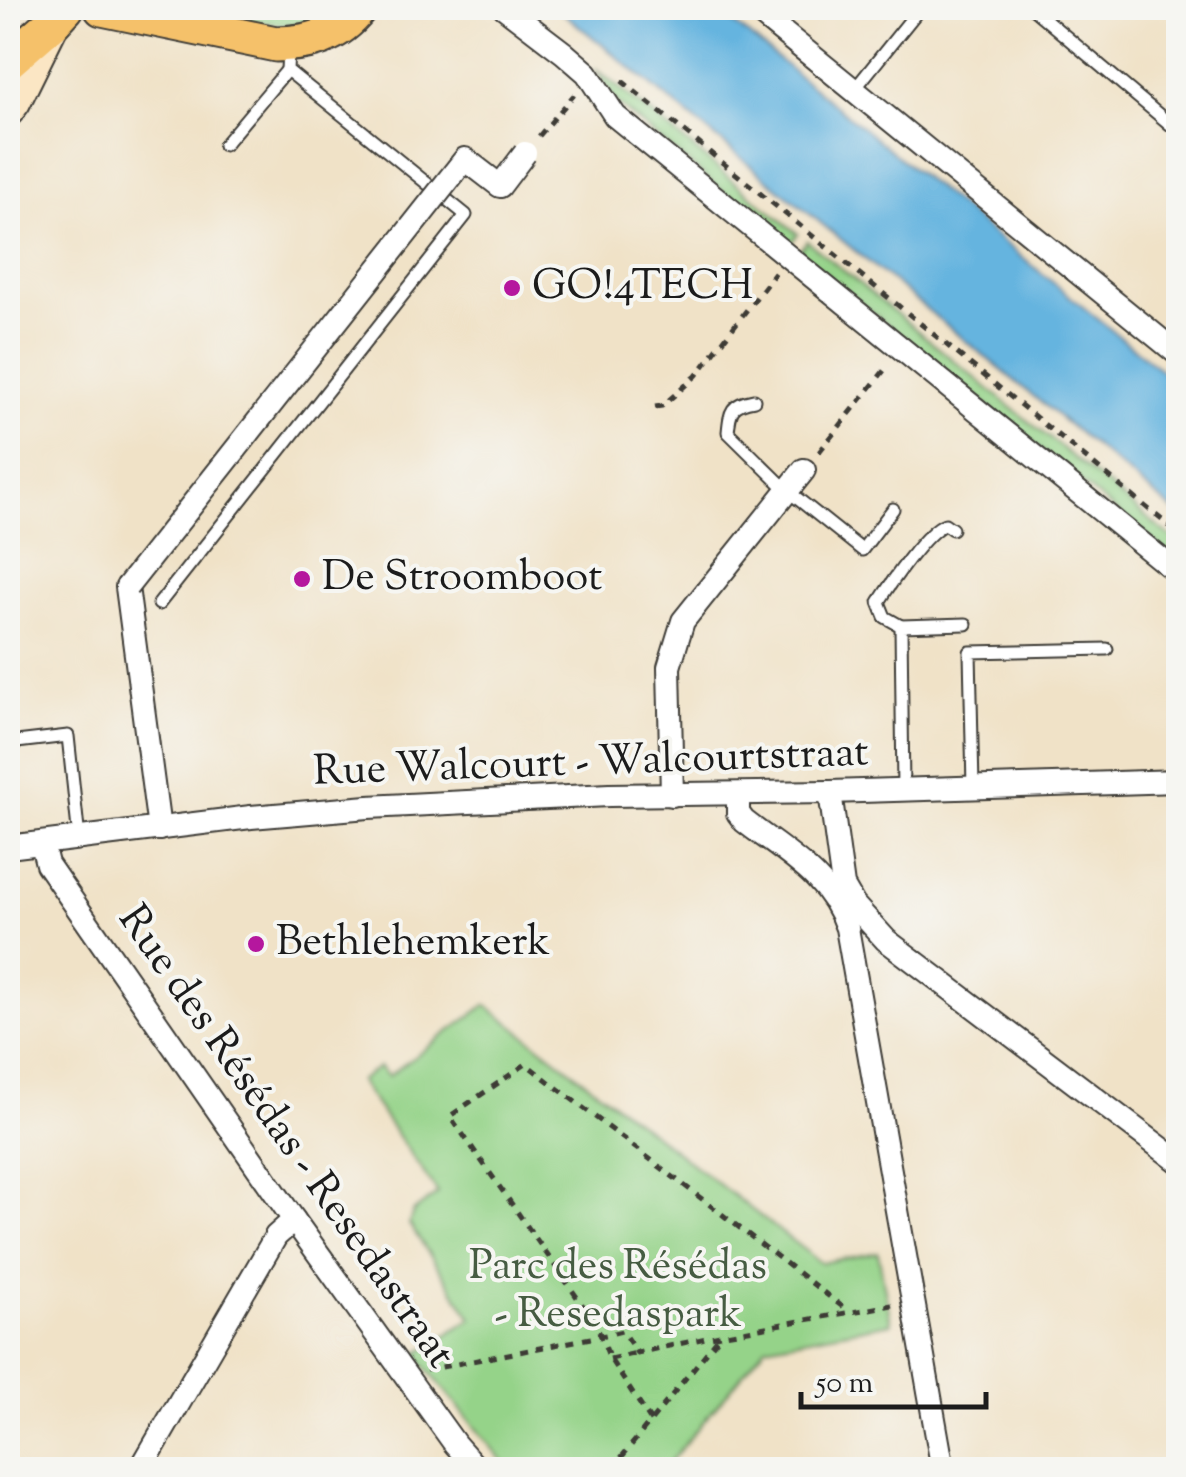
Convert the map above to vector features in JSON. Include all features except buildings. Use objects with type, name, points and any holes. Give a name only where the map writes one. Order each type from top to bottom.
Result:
[{"type":"main road","points":[[102,8],[276,44],[288,57],[304,43],[327,36],[351,20],[360,8]]},
{"type":"main road","points":[[191,8],[217,33]]},
{"type":"main road","points":[[8,61],[64,11]]},
{"type":"street","points":[[505,8],[586,73],[615,116],[1178,573]]},
{"type":"street","points":[[753,8],[1178,354]]},
{"type":"street","points":[[8,110],[64,11]]},
{"type":"street","points":[[159,829],[127,588],[465,159],[500,186],[526,153]]},
{"type":"street","points":[[672,794],[669,666],[682,622],[804,470]]},
{"type":"street","name":"Rue Walcourt - Walcourtstraat","points":[[8,847],[368,806],[530,798],[1178,782]]},
{"type":"street","points":[[830,792],[838,890],[942,1470]]},
{"type":"street","points":[[738,794],[738,814],[744,821],[819,880],[838,890],[886,940],[1178,1160]]},
{"type":"street","name":"Rue des Résédas - Resedastraat","points":[[42,844],[46,864],[294,1220],[455,1444],[478,1470]]},
{"type":"street","points":[[852,956],[886,940]]},
{"type":"street","points":[[140,1470],[276,1236],[294,1220]]},
{"type":"lane","points":[[854,90],[920,8]]},
{"type":"lane","points":[[1032,8],[1178,131]]},
{"type":"lane","points":[[159,604],[466,215],[288,57],[224,145]]},
{"type":"lane","points":[[754,400],[735,407],[728,432],[788,491],[862,550],[893,509]]},
{"type":"lane","points":[[952,529],[945,524],[934,529],[879,602],[885,618],[901,626],[966,624]]},
{"type":"lane","points":[[901,626],[903,790]]},
{"type":"lane","points":[[973,788],[970,652],[1107,650]]},
{"type":"lane","points":[[8,743],[68,736],[79,839]]},
{"type":"path","points":[[614,74],[1178,532]]},
{"type":"path","points":[[526,153],[561,109]]},
{"type":"path","points":[[656,407],[696,376],[788,256]]},
{"type":"path","points":[[804,470],[884,371]]},
{"type":"path","points":[[650,1421],[610,1359],[593,1320],[450,1116],[526,1064],[848,1311]]},
{"type":"path","points":[[610,1359],[913,1301]]},
{"type":"path","points":[[405,1375],[622,1331],[637,1353]]},
{"type":"path","points":[[611,1470],[720,1335]]},
{"type":"green space","points":[[212,8],[342,8],[312,27],[239,21]]},
{"type":"green space","points":[[595,68],[798,234],[789,245],[616,102]]},
{"type":"green space","points":[[807,241],[1178,543],[1178,562],[798,252]]},
{"type":"green space","name":"Parc des Résédas - Resedaspark","points":[[486,1005],[821,1263],[878,1252],[891,1323],[766,1346],[664,1469],[509,1469],[416,1355],[472,1318],[409,1224],[413,1212],[438,1193],[359,1081],[379,1067],[388,1076]]},
{"type":"water","points":[[557,8],[715,8],[1178,384],[1178,514]]},
{"type":"place","name":"GO!4TECH","points":[[512,288]]},
{"type":"place","name":"De Stroomboot","points":[[302,579]]},
{"type":"place","name":"Bethlehemkerk","points":[[256,944]]}]
